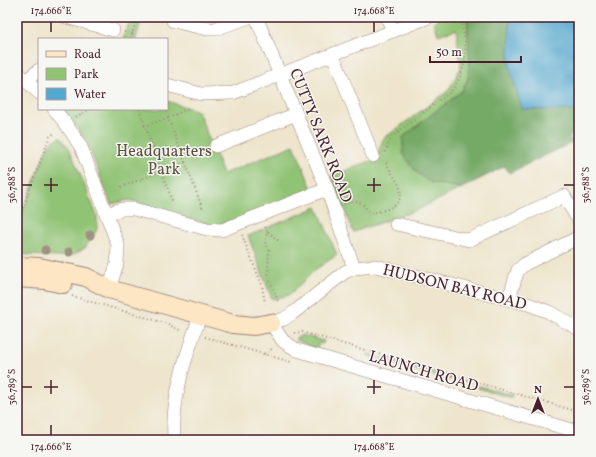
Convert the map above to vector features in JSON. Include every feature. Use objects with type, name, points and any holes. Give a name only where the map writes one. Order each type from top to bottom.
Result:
[{"type":"street","points":[[66,17],[113,30]]},
{"type":"street","points":[[173,21],[207,29],[216,29],[249,17]]},
{"type":"street","name":"CUTTY SARK ROAD","points":[[256,17],[326,189],[354,268]]},
{"type":"street","points":[[387,17],[393,31]]},
{"type":"street","points":[[168,85],[201,94],[216,95],[233,93],[393,31],[425,23]]},
{"type":"street","points":[[333,55],[373,156]]},
{"type":"street","points":[[38,70],[22,76],[38,92]]},
{"type":"street","points":[[55,110],[81,147],[119,251],[117,264],[109,289]]},
{"type":"street","points":[[216,146],[296,114]]},
{"type":"street","points":[[106,214],[122,209],[134,209],[207,229],[222,230],[326,189]]},
{"type":"street","points":[[396,224],[469,240],[564,196],[579,222]]},
{"type":"street","points":[[509,298],[518,270],[525,264],[579,237]]},
{"type":"street","points":[[17,266],[38,267],[86,277],[109,289]]},
{"type":"street","name":"HUDSON BAY ROAD","points":[[109,289],[200,316],[240,326],[254,326],[271,323],[288,316],[337,277],[354,268],[376,266],[509,298],[549,312],[579,329]]},
{"type":"street","points":[[17,278],[45,280],[83,288],[109,289]]},
{"type":"street","points":[[174,440],[173,426],[177,391],[200,316]]},
{"type":"street","name":"LAUNCH ROAD","points":[[271,323],[283,341],[297,350],[579,432]]},
{"type":"path","points":[[131,38],[137,17]]},
{"type":"path","points":[[341,205],[355,200],[362,203],[370,213],[386,211],[398,202],[400,194],[399,185],[389,171],[385,160],[385,150],[391,138],[451,91],[458,83],[462,72],[466,46],[464,32],[458,17]]},
{"type":"path","points":[[144,126],[188,109]]},
{"type":"path","points":[[76,117],[88,110]]},
{"type":"path","points":[[139,110],[172,201]]},
{"type":"path","points":[[168,118],[202,210]]},
{"type":"path","points":[[17,223],[50,136],[55,133]]},
{"type":"path","points":[[121,187],[185,162]]},
{"type":"path","points":[[265,226],[267,231],[279,241]]},
{"type":"path","points":[[267,231],[265,237],[269,250],[269,278],[278,301]]},
{"type":"path","points":[[242,234],[262,285],[266,303]]},
{"type":"path","points":[[65,294],[168,324],[177,327],[178,330]]},
{"type":"path","points":[[291,335],[302,332],[579,412]]},
{"type":"path","points":[[204,337],[264,354],[277,345]]},
{"type":"green space","points":[[131,17],[142,17],[136,38],[123,38]]},
{"type":"green space","points":[[440,17],[467,17],[470,61],[468,78],[462,91],[403,137],[431,183],[462,188],[417,210],[353,232],[331,176],[376,159],[383,139],[448,91],[461,67],[456,29],[438,35],[434,22]]},
{"type":"green space","points":[[467,17],[510,17],[509,65],[574,111],[579,106],[579,128],[569,137],[573,142],[509,173],[505,166],[462,188],[431,183],[417,173],[403,154],[403,137],[462,91],[468,78],[470,61]]},
{"type":"green space","name":"Headquarters Park","points":[[168,101],[198,111],[223,174],[294,145],[312,189],[236,220],[213,226],[129,200],[111,204],[87,142],[64,110],[168,110]]},
{"type":"green space","points":[[60,137],[69,148],[97,216],[97,229],[85,248],[73,255],[57,257],[17,254],[17,227],[48,145]]},
{"type":"green space","points":[[317,207],[337,255],[316,269],[289,295],[272,299],[248,236]]},
{"type":"green space","points":[[302,335],[324,341],[323,344],[319,343],[317,350],[295,339]]},
{"type":"green space","points":[[368,354],[407,365],[406,368],[368,356]]},
{"type":"green space","points":[[411,366],[451,377],[450,380],[410,369]]},
{"type":"green space","points":[[479,386],[512,395],[512,398],[478,388]]},
{"type":"water","points":[[510,17],[579,17],[579,106],[574,111],[522,109],[509,65]]}]
